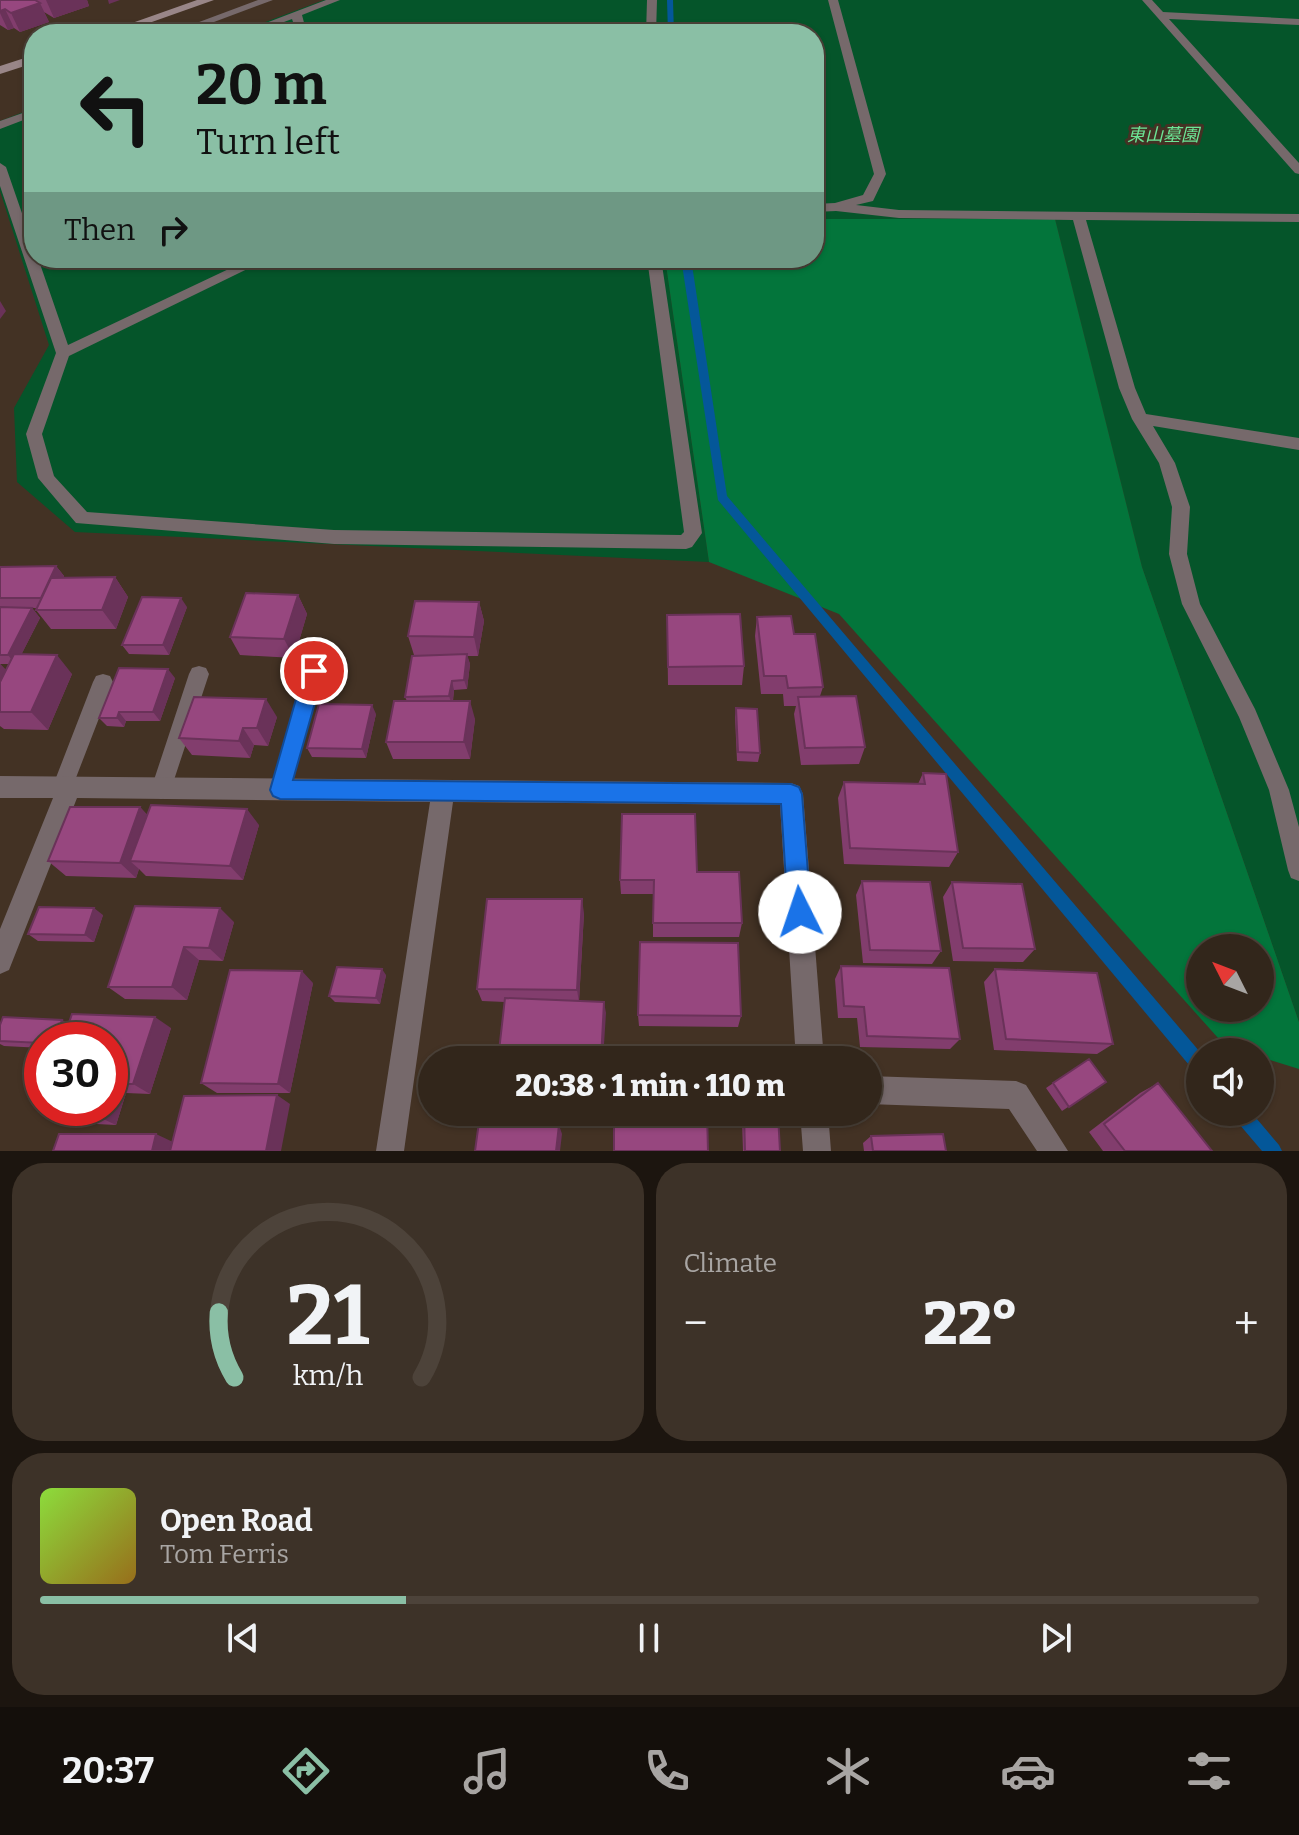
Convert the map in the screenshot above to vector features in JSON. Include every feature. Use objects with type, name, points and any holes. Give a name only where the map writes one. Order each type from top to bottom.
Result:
[{"type":"street","points":[[137,24],[208,0]]},
{"type":"street","points":[[0,70],[24,62]]},
{"type":"street","points":[[0,787],[791,794],[809,1046]]},
{"type":"street","points":[[0,961],[65,788]]},
{"type":"street","points":[[390,1151],[443,791]]},
{"type":"street","points":[[882,1090],[1016,1095],[1054,1151]]},
{"type":"street","points":[[815,1126],[817,1151]]},
{"type":"lane","points":[[200,24],[268,0]]},
{"type":"lane","points":[[269,24],[335,0]]},
{"type":"lane","points":[[651,24],[652,0]]},
{"type":"lane","points":[[833,0],[880,174],[868,198],[836,207]]},
{"type":"lane","points":[[1147,0],[1299,170]]},
{"type":"lane","points":[[296,14],[299,24]]},
{"type":"lane","points":[[1160,15],[1299,22]]},
{"type":"lane","points":[[0,125],[24,116]]},
{"type":"lane","points":[[0,167],[24,238]]},
{"type":"lane","points":[[824,208],[899,214],[1299,218]]},
{"type":"lane","points":[[1078,216],[1127,388],[1140,419],[1167,463],[1181,507],[1178,554],[1191,604],[1248,715],[1279,790],[1299,870]]},
{"type":"lane","points":[[34,268],[63,353],[34,434],[46,478],[82,518],[334,537],[686,542],[693,533],[655,268]]},
{"type":"lane","points":[[63,353],[242,268]]},
{"type":"lane","points":[[1140,419],[1299,444]]},
{"type":"lane","points":[[280,790],[314,671]]},
{"type":"lane","points":[[161,789],[199,674]]},
{"type":"lane","points":[[65,788],[103,682]]},
{"type":"green space","name":"東山墓園","points":[[324,0],[1299,0],[1299,1022],[1274,950],[1274,934],[1269,934],[1142,567],[1055,219],[824,219],[824,24],[260,24]]},
{"type":"green space","points":[[24,112],[24,266],[0,191],[0,121]]},
{"type":"green space","points":[[824,219],[1055,219],[1142,567],[1269,934],[1186,934],[1186,1002],[839,614],[709,562],[666,268],[824,268]]},
{"type":"green space","points":[[24,268],[666,268],[709,562],[75,532],[17,482],[14,408],[49,345]]},
{"type":"green space","points":[[1274,950],[1299,1022],[1299,1069],[1274,1061],[1274,1038],[1218,1038],[1204,1022],[1274,1022]]},
{"type":"building","points":[[0,0],[35,0],[40,3],[11,13],[5,9],[0,11]]},
{"type":"building","points":[[56,566],[41,598],[0,598],[0,567]]},
{"type":"building","points":[[115,577],[102,610],[36,610],[51,578]]},
{"type":"building","points":[[246,593],[298,595],[284,639],[230,637]]},
{"type":"building","points":[[142,597],[181,598],[163,645],[122,645]]},
{"type":"building","points":[[415,601],[479,602],[474,637],[408,636]]},
{"type":"building","points":[[0,607],[32,608],[8,655],[0,655]]},
{"type":"building","points":[[740,614],[744,666],[668,667],[667,615]]},
{"type":"building","points":[[791,616],[794,634],[815,634],[823,687],[788,688],[786,676],[764,676],[757,617]]},
{"type":"building","points":[[14,654],[57,655],[31,712],[0,712],[0,682]]},
{"type":"building","points":[[467,654],[464,680],[452,681],[449,696],[405,697],[412,656]]},
{"type":"building","points":[[119,668],[168,669],[153,712],[119,712],[117,718],[99,718]]},
{"type":"building","points":[[856,696],[865,747],[805,748],[798,697]]},
{"type":"building","points":[[194,697],[266,699],[257,728],[243,728],[239,741],[179,738]]},
{"type":"building","points":[[394,701],[470,701],[464,742],[386,742]]},
{"type":"building","points":[[319,704],[372,705],[362,749],[307,748]]},
{"type":"building","points":[[736,708],[757,709],[760,753],[738,752]]},
{"type":"building","points":[[923,773],[946,774],[958,852],[850,848],[844,782],[925,784]]},
{"type":"building","points":[[151,805],[247,809],[230,866],[130,861]]},
{"type":"building","points":[[70,807],[140,807],[120,863],[48,861]]},
{"type":"building","points":[[622,814],[695,814],[697,872],[739,872],[742,923],[653,923],[654,880],[620,880]]},
{"type":"building","points":[[862,881],[930,882],[941,951],[870,950]]},
{"type":"building","points":[[952,882],[1022,884],[1035,949],[963,948]]},
{"type":"building","points":[[487,899],[582,899],[577,990],[477,989]]},
{"type":"building","points":[[135,906],[220,908],[209,948],[184,947],[172,987],[108,987]]},
{"type":"building","points":[[39,907],[94,908],[85,935],[28,934]]},
{"type":"building","points":[[640,942],[738,943],[741,1016],[638,1015]]},
{"type":"building","points":[[841,966],[949,968],[960,1039],[867,1036],[864,1007],[844,1006]]},
{"type":"building","points":[[337,967],[382,969],[376,998],[329,996]]},
{"type":"building","points":[[995,969],[1097,973],[1113,1044],[1006,1039]]},
{"type":"building","points":[[230,970],[302,971],[278,1084],[201,1083]]},
{"type":"building","points":[[505,998],[604,1002],[602,1046],[500,1046]]},
{"type":"building","points":[[72,1014],[155,1017],[133,1084],[128,1084],[128,1022],[69,1022]]},
{"type":"building","points":[[3,1017],[62,1020],[24,1022],[24,1042],[0,1041]]},
{"type":"building","points":[[1089,1059],[1106,1082],[1069,1107],[1053,1083]]},
{"type":"building","points":[[1158,1083],[1186,1118],[1186,1126],[1192,1126],[1212,1151],[1125,1151],[1104,1124]]},
{"type":"building","points":[[277,1095],[266,1151],[170,1151],[184,1096]]},
{"type":"building","points":[[478,1126],[559,1126],[556,1151],[475,1151]]},
{"type":"building","points":[[614,1126],[707,1126],[708,1151],[614,1151]]},
{"type":"building","points":[[744,1126],[779,1126],[780,1151],[745,1151]]},
{"type":"building","points":[[59,1134],[156,1134],[152,1151],[53,1151]]},
{"type":"building","points":[[943,1134],[946,1151],[873,1151],[871,1136]]},
{"type":"waterway","points":[[670,0],[671,24]]},
{"type":"waterway","points":[[688,268],[722,497],[1186,1048]]},
{"type":"waterway","points":[[1252,1126],[1273,1151]]},
{"type":"route","points":[[314,671],[280,790],[791,794],[800,912]]}]
